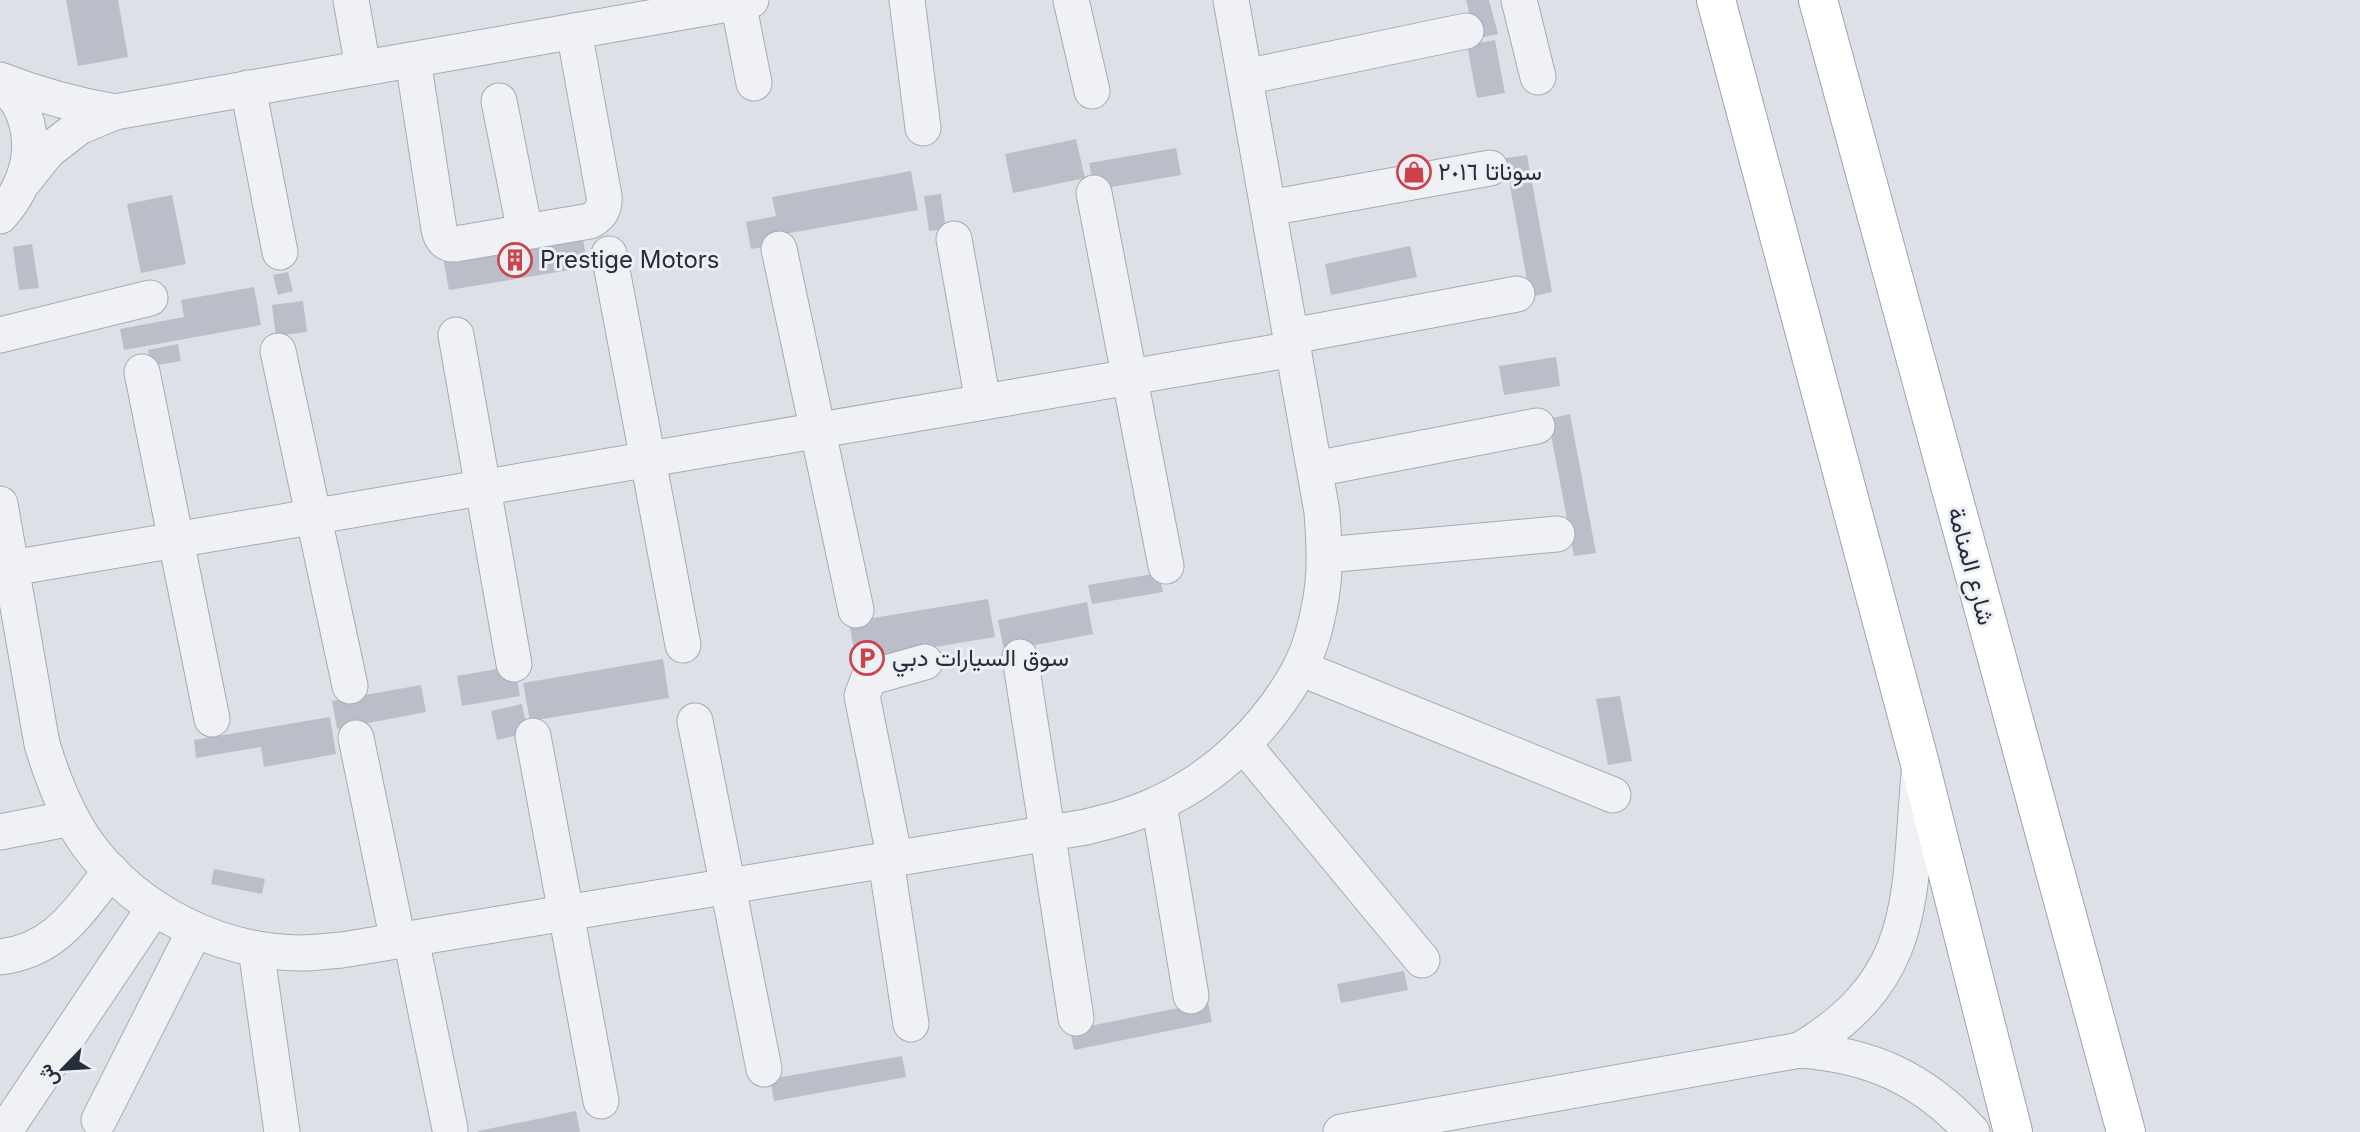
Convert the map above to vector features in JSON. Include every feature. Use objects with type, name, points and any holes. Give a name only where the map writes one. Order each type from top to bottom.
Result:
[{"type":"main road","points":[[1716,0],[1920,764],[2013,1132]]},
{"type":"main road","name":"شارع المنامة","points":[[1818,0],[2126,1132]]},
{"type":"street","points":[[351,0],[363,68]]},
{"type":"street","points":[[907,0],[923,128]]},
{"type":"street","points":[[1071,0],[1092,91]]},
{"type":"street","points":[[0,503],[12,568],[14,664],[54,782],[71,818],[89,845],[131,890],[154,908],[220,940],[256,949],[299,953],[342,950],[1086,827],[1123,818],[1159,803],[1200,780],[1243,744],[1270,714],[1300,668],[1312,636],[1321,596],[1325,555],[1322,512],[1231,0]]},
{"type":"street","points":[[1519,0],[1538,77]]},
{"type":"street","points":[[0,216],[48,151],[79,127],[115,112],[248,88],[744,1],[754,83]]},
{"type":"street","points":[[412,60],[441,236],[451,244],[590,221],[597,218],[605,204],[574,31]]},
{"type":"street","points":[[1245,77],[1466,32]]},
{"type":"street","points":[[0,80],[50,98],[115,112]]},
{"type":"street","points":[[0,80],[17,102],[28,127],[30,155],[24,181]]},
{"type":"street","points":[[248,88],[280,252]]},
{"type":"street","points":[[499,101],[525,232]]},
{"type":"street","points":[[1269,208],[1490,168]]},
{"type":"street","points":[[1094,193],[1166,566]]},
{"type":"street","points":[[954,239],[983,402]]},
{"type":"street","points":[[779,249],[856,610]]},
{"type":"street","points":[[609,254],[683,645]]},
{"type":"street","points":[[12,568],[1130,377],[1517,294]]},
{"type":"street","points":[[0,335],[150,298]]},
{"type":"street","points":[[456,335],[514,664]]},
{"type":"street","points":[[278,351],[350,686]]},
{"type":"street","points":[[142,372],[212,719]]},
{"type":"street","points":[[1315,469],[1537,426]]},
{"type":"street","points":[[1325,555],[1557,534]]},
{"type":"street","points":[[1020,657],[1076,1018]]},
{"type":"street","points":[[911,1024],[890,860],[862,696],[868,680],[875,676],[925,662]]},
{"type":"street","points":[[1300,668],[1613,794]]},
{"type":"street","points":[[695,721],[764,1069]]},
{"type":"street","points":[[533,736],[601,1101]]},
{"type":"street","points":[[356,738],[450,1129]]},
{"type":"street","points":[[1243,744],[1422,960]]},
{"type":"street","points":[[1800,1050],[1826,1034],[1857,1007],[1882,974],[1898,940],[1910,886],[1920,764]]},
{"type":"street","points":[[1159,803],[1191,996]]},
{"type":"street","points":[[0,832],[71,818]]},
{"type":"street","points":[[0,957],[19,955],[37,948],[53,937],[111,870]]},
{"type":"street","points":[[4,1132],[154,908]]},
{"type":"street","points":[[99,1120],[195,930]]},
{"type":"street","points":[[256,949],[282,1132]]},
{"type":"street","points":[[1341,1132],[1800,1050],[1829,1052],[1885,1068],[1935,1096],[1972,1132]]},
{"type":"building","points":[[66,0],[118,0],[128,57],[78,66]]},
{"type":"building","points":[[1466,0],[1489,0],[1498,34],[1476,39]]},
{"type":"building","points":[[1495,40],[1505,93],[1477,98],[1467,45]]},
{"type":"building","points":[[1076,139],[1085,178],[1013,193],[1005,154]]},
{"type":"building","points":[[1176,148],[1181,175],[1094,190],[1089,163]]},
{"type":"building","points":[[1527,155],[1552,292],[1530,297],[1505,158]]},
{"type":"building","points":[[911,171],[918,210],[779,235],[781,244],[751,249],[746,222],[776,216],[772,197]]},
{"type":"building","points":[[941,194],[946,229],[929,231],[924,196]]},
{"type":"building","points":[[172,195],[186,264],[141,273],[127,204]]},
{"type":"building","name":"Prestige Motors","points":[[581,229],[588,267],[449,290],[442,252]]},
{"type":"building","points":[[32,244],[39,288],[19,290],[13,247]]},
{"type":"building","points":[[1410,246],[1417,277],[1331,295],[1325,264]]},
{"type":"building","points":[[288,272],[293,291],[278,295],[273,275]]},
{"type":"building","points":[[254,287],[261,325],[124,350],[120,329],[184,317],[181,300]]},
{"type":"building","points":[[303,301],[307,332],[276,336],[272,305]]},
{"type":"building","points":[[178,344],[181,361],[151,366],[148,350]]},
{"type":"building","points":[[1556,357],[1560,386],[1504,395],[1499,366]]},
{"type":"building","points":[[1570,414],[1596,553],[1574,556],[1548,419]]},
{"type":"building","points":[[1159,573],[1163,592],[1092,604],[1088,585]]},
{"type":"building","points":[[988,599],[995,637],[856,660],[849,622]]},
{"type":"building","points":[[1087,602],[1093,634],[1004,651],[998,620]]},
{"type":"building","points":[[663,659],[669,698],[530,721],[523,683]]},
{"type":"building","points":[[515,666],[520,696],[462,706],[457,676]]},
{"type":"building","points":[[421,685],[426,712],[337,729],[332,701]]},
{"type":"building","points":[[1620,696],[1632,761],[1608,765],[1596,699]]},
{"type":"building","points":[[522,704],[528,733],[497,740],[491,711]]},
{"type":"building","points":[[330,717],[336,754],[264,767],[261,747],[196,758],[194,740]]},
{"type":"building","points":[[214,869],[265,879],[262,894],[211,884]]},
{"type":"building","points":[[1404,971],[1408,990],[1341,1003],[1337,984]]},
{"type":"building","points":[[1208,1002],[1212,1022],[1074,1050],[1070,1030]]},
{"type":"building","points":[[902,1056],[906,1077],[774,1101],[770,1079]]},
{"type":"building","points":[[576,1111],[580,1132],[478,1132],[478,1131]]},
{"type":"place","name":"سوناتا ٢٠١٦","points":[[1414,172]]},
{"type":"place","name":"Prestige Motors","points":[[515,260]]},
{"type":"place","name":"سوق السيارات دبي","points":[[867,658]]}]
